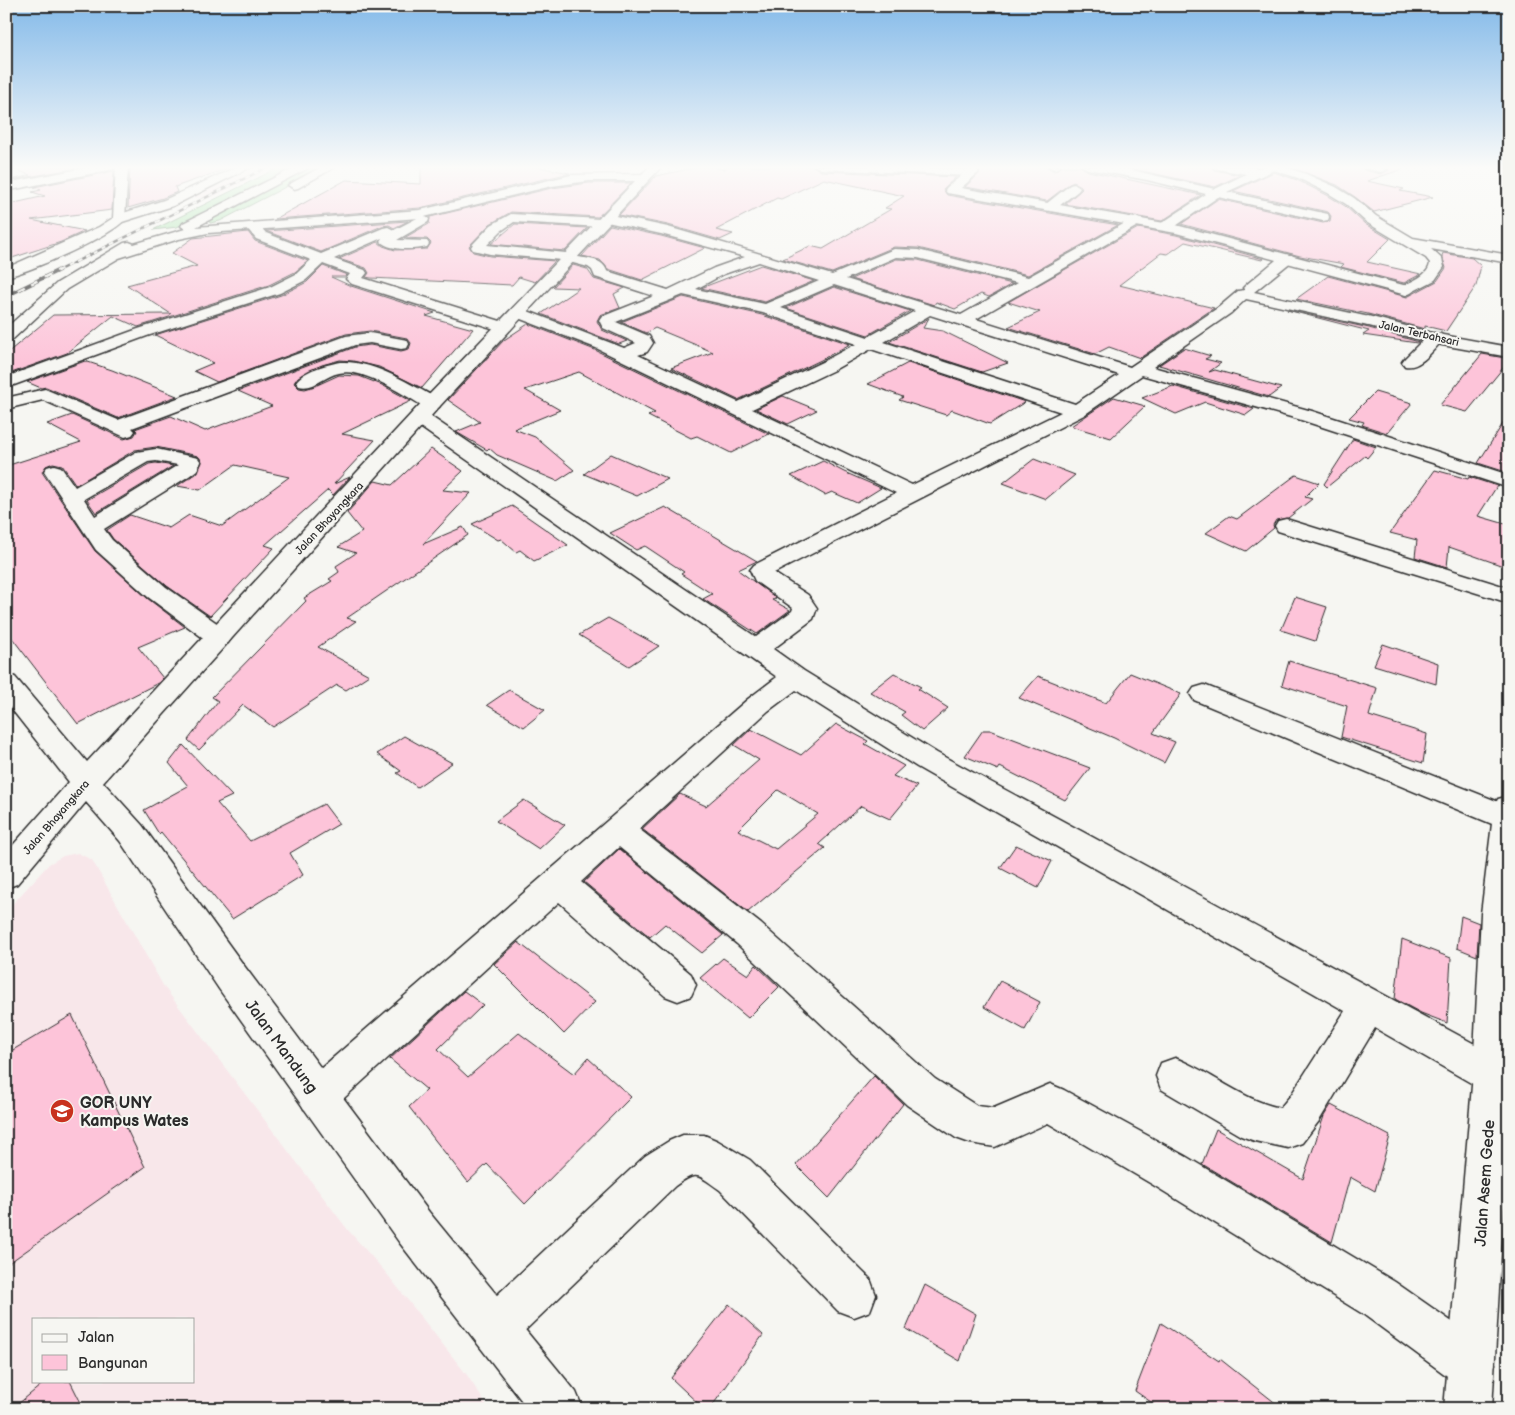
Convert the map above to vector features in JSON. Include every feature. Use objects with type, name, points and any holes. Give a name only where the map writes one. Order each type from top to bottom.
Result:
[{"type":"street","points":[[9,271],[33,263],[100,232]]},
{"type":"street","points":[[6,337],[56,290],[133,243],[165,232]]},
{"type":"street","points":[[114,255],[176,235],[192,232]]},
{"type":"street","points":[[257,232],[261,236],[322,260],[360,272],[353,279],[357,281],[512,320],[624,354],[736,410],[914,494]]},
{"type":"street","points":[[392,232],[387,242],[422,244]]},
{"type":"street","points":[[6,383],[141,333],[276,290],[301,277],[322,260],[392,232]]},
{"type":"street","points":[[492,232],[478,247],[490,250],[569,258],[598,266],[600,274],[675,292],[767,310],[1077,411]]},
{"type":"street","name":"Jalan Bhayangkara","points":[[6,875],[86,782],[426,411],[594,232]]},
{"type":"street","points":[[662,232],[694,238],[760,257],[1136,371],[1305,415],[1509,482]]},
{"type":"street","points":[[963,320],[1119,232]]},
{"type":"street","points":[[1185,232],[1406,290]]},
{"type":"street","points":[[1395,232],[1411,241],[1509,258]]},
{"type":"street","name":"Jalan Terbahsari","points":[[1368,321],[1406,290],[1430,277],[1437,266],[1437,262],[1431,255],[1411,241]]},
{"type":"street","points":[[767,310],[900,252],[918,254],[1032,282]]},
{"type":"street","points":[[624,354],[640,348],[645,343],[643,340],[609,325],[606,323],[607,320],[675,292],[719,271],[760,257]]},
{"type":"street","points":[[756,648],[804,614],[805,608],[799,600],[763,576],[762,570],[810,544],[914,494],[1077,411],[1225,310],[1287,258]]},
{"type":"street","points":[[1247,292],[1368,321]]},
{"type":"street","points":[[736,410],[871,343],[930,310]]},
{"type":"street","name":"Jalan Terbahsari","points":[[1368,321],[1435,338],[1509,352]]},
{"type":"street","points":[[6,404],[45,394],[121,429],[352,340],[370,338],[401,344]]},
{"type":"street","points":[[1411,362],[1435,338]]},
{"type":"street","points":[[305,382],[337,368],[353,367],[374,374],[795,677],[927,760],[1368,1006],[1496,1102]]},
{"type":"street","points":[[72,497],[143,456],[156,455],[191,462],[190,466],[182,472],[92,527]]},
{"type":"street","points":[[54,471],[104,545],[157,592],[219,637]]},
{"type":"street","points":[[1286,526],[1509,596]]},
{"type":"street","points":[[318,1096],[758,705],[795,677]]},
{"type":"street","name":"Jalan Mandung","points":[[6,683],[86,782],[131,833],[232,978],[414,1227],[496,1327],[559,1409]]},
{"type":"street","points":[[1204,694],[1508,812]]},
{"type":"street","name":"Jalan Asem Gede","points":[[1468,1409],[1496,1102],[1503,946],[1498,914],[1508,812]]},
{"type":"street","points":[[618,828],[749,934],[921,1092],[970,1124],[995,1128],[1050,1103],[1170,1171],[1379,1298],[1471,1364]]},
{"type":"street","points":[[559,882],[678,985]]},
{"type":"street","points":[[1176,1076],[1255,1122],[1288,1129],[1305,1108],[1368,1006]]},
{"type":"street","points":[[496,1327],[660,1172],[683,1155],[704,1155],[735,1175],[854,1295]]},
{"type":"shaded area","points":[[78,853],[92,860],[164,987],[348,1230],[387,1274],[467,1375],[489,1409],[6,1409],[6,911],[49,864],[63,856]]},
{"type":"building","points":[[6,232],[83,232],[61,242],[6,260]]},
{"type":"building","points":[[248,232],[255,241],[308,261],[295,272],[269,285],[138,327],[113,316],[67,353],[6,375],[6,354],[53,315],[171,314],[127,285],[197,266],[172,253],[193,238]]},
{"type":"building","points":[[269,232],[368,232],[321,252]]},
{"type":"building","points":[[415,232],[482,232],[469,246],[473,252],[490,256],[555,261],[535,282],[519,277],[512,285],[371,278],[366,277],[369,273],[366,268],[339,259],[378,242],[395,250],[427,249],[431,243],[427,239],[404,238]]},
{"type":"building","points":[[505,232],[583,232],[565,251],[491,244]]},
{"type":"building","points":[[604,232],[643,232],[705,248],[642,280],[608,269],[600,260],[582,256]]},
{"type":"building","points":[[692,232],[725,232],[733,234],[720,240]]},
{"type":"building","points":[[852,232],[1105,232],[1028,275],[918,248],[894,247],[832,273],[783,259],[810,246],[823,249]]},
{"type":"building","points":[[1131,232],[1160,232],[1176,235],[1264,259],[1185,242],[1168,254],[1161,253],[1119,285],[1214,308],[1140,358],[1109,347],[1095,354],[1008,327],[1040,312],[1008,302]]},
{"type":"building","points":[[1211,232],[1378,232],[1390,239],[1367,262],[1421,274],[1404,283],[1341,267],[1344,264],[1300,256]]},
{"type":"building","points":[[1443,253],[1472,258],[1481,266],[1476,286],[1446,331],[1425,326],[1425,329],[1368,314],[1296,299],[1328,276],[1407,297],[1437,281],[1446,268],[1442,256]]},
{"type":"building","points":[[896,259],[918,260],[1012,284],[989,297],[981,294],[955,309],[936,302],[934,305],[851,279]]},
{"type":"building","points":[[573,265],[587,269],[594,279],[625,288],[614,294],[620,308],[600,315],[597,321],[602,330],[627,341],[619,344],[541,314],[579,288],[553,287]]},
{"type":"building","points":[[761,265],[814,281],[765,302],[701,288]]},
{"type":"building","points":[[323,266],[347,275],[345,277],[331,277],[351,286],[435,313],[426,316],[473,329],[422,388],[379,367],[353,361],[340,360],[322,365],[298,377],[294,383],[299,388],[305,389],[339,375],[359,376],[382,385],[411,401],[342,434],[375,440],[334,484],[350,477],[333,495],[328,490],[265,545],[274,548],[210,616],[167,586],[113,539],[107,530],[130,515],[169,528],[189,515],[222,526],[289,477],[235,465],[200,490],[177,486],[198,472],[202,461],[198,456],[156,447],[135,450],[76,485],[62,465],[53,463],[46,466],[42,472],[95,551],[147,598],[185,627],[138,647],[163,678],[158,683],[78,724],[6,630],[6,466],[81,442],[47,424],[72,415],[124,439],[134,436],[137,431],[135,429],[171,416],[205,431],[272,406],[238,391],[355,347],[370,345],[401,351],[409,349],[411,343],[407,338],[370,331],[346,334],[217,382],[194,371],[213,363],[155,335],[281,295],[307,282]]},
{"type":"building","points":[[834,287],[910,311],[868,335],[786,308]]},
{"type":"building","points":[[683,297],[762,315],[850,344],[738,400],[671,368],[713,352],[655,328],[646,333],[621,322]]},
{"type":"building","points":[[1287,310],[1369,328],[1419,342],[1363,335],[1369,331]]},
{"type":"building","points":[[929,318],[923,328],[943,331],[1008,363],[982,372],[889,342]]},
{"type":"building","points":[[528,324],[595,350],[769,434],[731,453],[697,436],[691,438],[648,416],[655,413],[579,372],[525,390],[560,410],[514,429],[535,437],[574,470],[557,481],[497,455],[489,448],[487,450],[456,432],[480,422],[448,400],[504,340]]},
{"type":"building","points":[[1184,348],[1211,356],[1205,359],[1221,363],[1209,372],[1215,370],[1281,388],[1269,397],[1159,365]]},
{"type":"building","points":[[1482,354],[1505,358],[1507,363],[1467,412],[1440,405]]},
{"type":"building","points":[[85,361],[177,396],[118,418],[46,387],[41,388],[27,382]]},
{"type":"building","points":[[908,363],[1025,402],[990,424],[952,410],[946,415],[899,400],[903,397],[868,384]]},
{"type":"building","points":[[1173,386],[1254,409],[1246,415],[1205,402],[1176,414],[1142,398]]},
{"type":"building","points":[[1375,392],[1412,403],[1387,433],[1362,425],[1364,422],[1349,418]]},
{"type":"building","points":[[783,396],[817,410],[788,424],[756,409]]},
{"type":"building","points":[[1114,397],[1145,406],[1111,438],[1071,426]]},
{"type":"building","points":[[1509,414],[1509,467],[1506,472],[1478,463]]},
{"type":"building","points":[[1353,439],[1376,447],[1367,458],[1365,456],[1327,487],[1324,484]]},
{"type":"building","points":[[431,449],[463,471],[443,490],[471,493],[423,544],[463,527],[468,535],[347,618],[356,621],[318,647],[369,675],[346,690],[337,685],[273,727],[243,705],[199,750],[188,740],[218,701],[212,697],[306,601],[304,598],[332,581],[329,579],[339,572],[336,566],[356,553],[338,547],[362,532],[347,513],[375,481],[392,485]]},
{"type":"building","points":[[611,454],[668,479],[637,496],[584,474]]},
{"type":"building","points":[[1034,459],[1075,475],[1046,499],[1003,483]]},
{"type":"building","points":[[823,461],[881,488],[857,503],[832,492],[825,495],[791,476]]},
{"type":"building","points":[[156,463],[173,466],[96,513],[87,500],[149,464]]},
{"type":"building","points":[[1435,470],[1468,479],[1469,477],[1497,486],[1478,516],[1509,525],[1509,568],[1449,547],[1447,567],[1415,557],[1417,540],[1390,533]]},
{"type":"building","points":[[1296,475],[1319,483],[1305,497],[1312,499],[1288,518],[1276,520],[1273,525],[1274,528],[1246,551],[1206,533],[1229,516],[1237,519]]},
{"type":"building","points":[[512,506],[568,545],[534,561],[520,550],[516,552],[501,539],[498,540],[472,524]]},
{"type":"building","points":[[665,507],[757,561],[738,570],[776,598],[772,600],[790,610],[757,634],[703,599],[712,594],[681,574],[684,572],[645,546],[636,550],[610,533]]},
{"type":"building","points":[[1295,597],[1327,607],[1315,641],[1281,630]]},
{"type":"building","points":[[608,618],[659,646],[629,666],[579,635]]},
{"type":"building","points":[[1383,644],[1438,663],[1436,684],[1374,665]]},
{"type":"building","points":[[1289,661],[1377,688],[1369,716],[1427,734],[1423,763],[1341,737],[1347,706],[1282,685]]},
{"type":"building","points":[[894,673],[921,687],[918,689],[948,708],[922,731],[901,715],[905,712],[870,692]]},
{"type":"building","points":[[1130,673],[1181,694],[1153,733],[1175,742],[1164,763],[1114,738],[1019,698],[1038,676],[1106,703]]},
{"type":"building","points":[[509,690],[545,710],[524,727],[487,705]]},
{"type":"building","points":[[836,724],[868,741],[865,744],[904,766],[893,776],[917,786],[890,819],[861,806],[819,844],[825,848],[748,912],[642,829],[680,794],[706,806],[759,760],[734,745],[751,729],[801,755]],"holes":[[[778,790],[818,814],[776,849],[738,830]]]},
{"type":"building","points":[[983,730],[990,730],[1090,768],[1065,800],[1000,767],[998,770],[965,756]]},
{"type":"building","points":[[404,736],[452,763],[417,787],[397,773],[401,771],[377,754]]},
{"type":"building","points":[[183,745],[232,796],[217,803],[250,841],[324,804],[339,824],[290,853],[303,875],[232,919],[161,832],[159,834],[144,810],[188,786],[169,763]]},
{"type":"building","points":[[524,800],[565,825],[539,849],[496,821]]},
{"type":"building","points":[[1016,845],[1052,861],[1038,888],[1000,868]]},
{"type":"building","points":[[619,849],[723,935],[702,953],[665,924],[650,937],[584,882]]},
{"type":"building","points":[[1461,916],[1479,923],[1477,956],[1457,948]]},
{"type":"building","points":[[1402,939],[1451,958],[1447,1023],[1421,1013],[1395,999]]},
{"type":"building","points":[[518,942],[595,1002],[564,1034],[494,964]]},
{"type":"building","points":[[723,958],[748,975],[756,965],[779,987],[748,1018],[700,978]]},
{"type":"building","points":[[1000,981],[1040,1002],[1025,1030],[984,1007]]},
{"type":"building","points":[[464,991],[483,1005],[438,1049],[468,1077],[519,1033],[574,1074],[588,1058],[631,1097],[525,1204],[487,1164],[468,1182],[409,1107],[427,1090],[390,1059]]},
{"type":"building","name":"GOR UNY Kampus Wates","points":[[72,1015],[145,1167],[6,1265],[6,1054]]},
{"type":"building","points":[[874,1076],[903,1104],[829,1198],[796,1165]]},
{"type":"building","points":[[1331,1105],[1390,1136],[1375,1191],[1350,1177],[1332,1242],[1202,1164],[1216,1129],[1303,1179],[1324,1116]]},
{"type":"building","points":[[925,1285],[976,1314],[960,1361],[906,1329]]},
{"type":"building","points":[[729,1304],[763,1335],[710,1409],[704,1409],[671,1378]]},
{"type":"building","points":[[1161,1323],[1219,1361],[1220,1359],[1283,1409],[1161,1409],[1135,1391]]},
{"type":"building","points":[[45,1382],[70,1382],[84,1409],[12,1409]]},
{"type":"railway","points":[[57,271],[136,232]]},
{"type":"railway","points":[[6,296],[59,270]]},
{"type":"place","name":"GOR UNY Kampus Wates","points":[[62,1111]]}]
